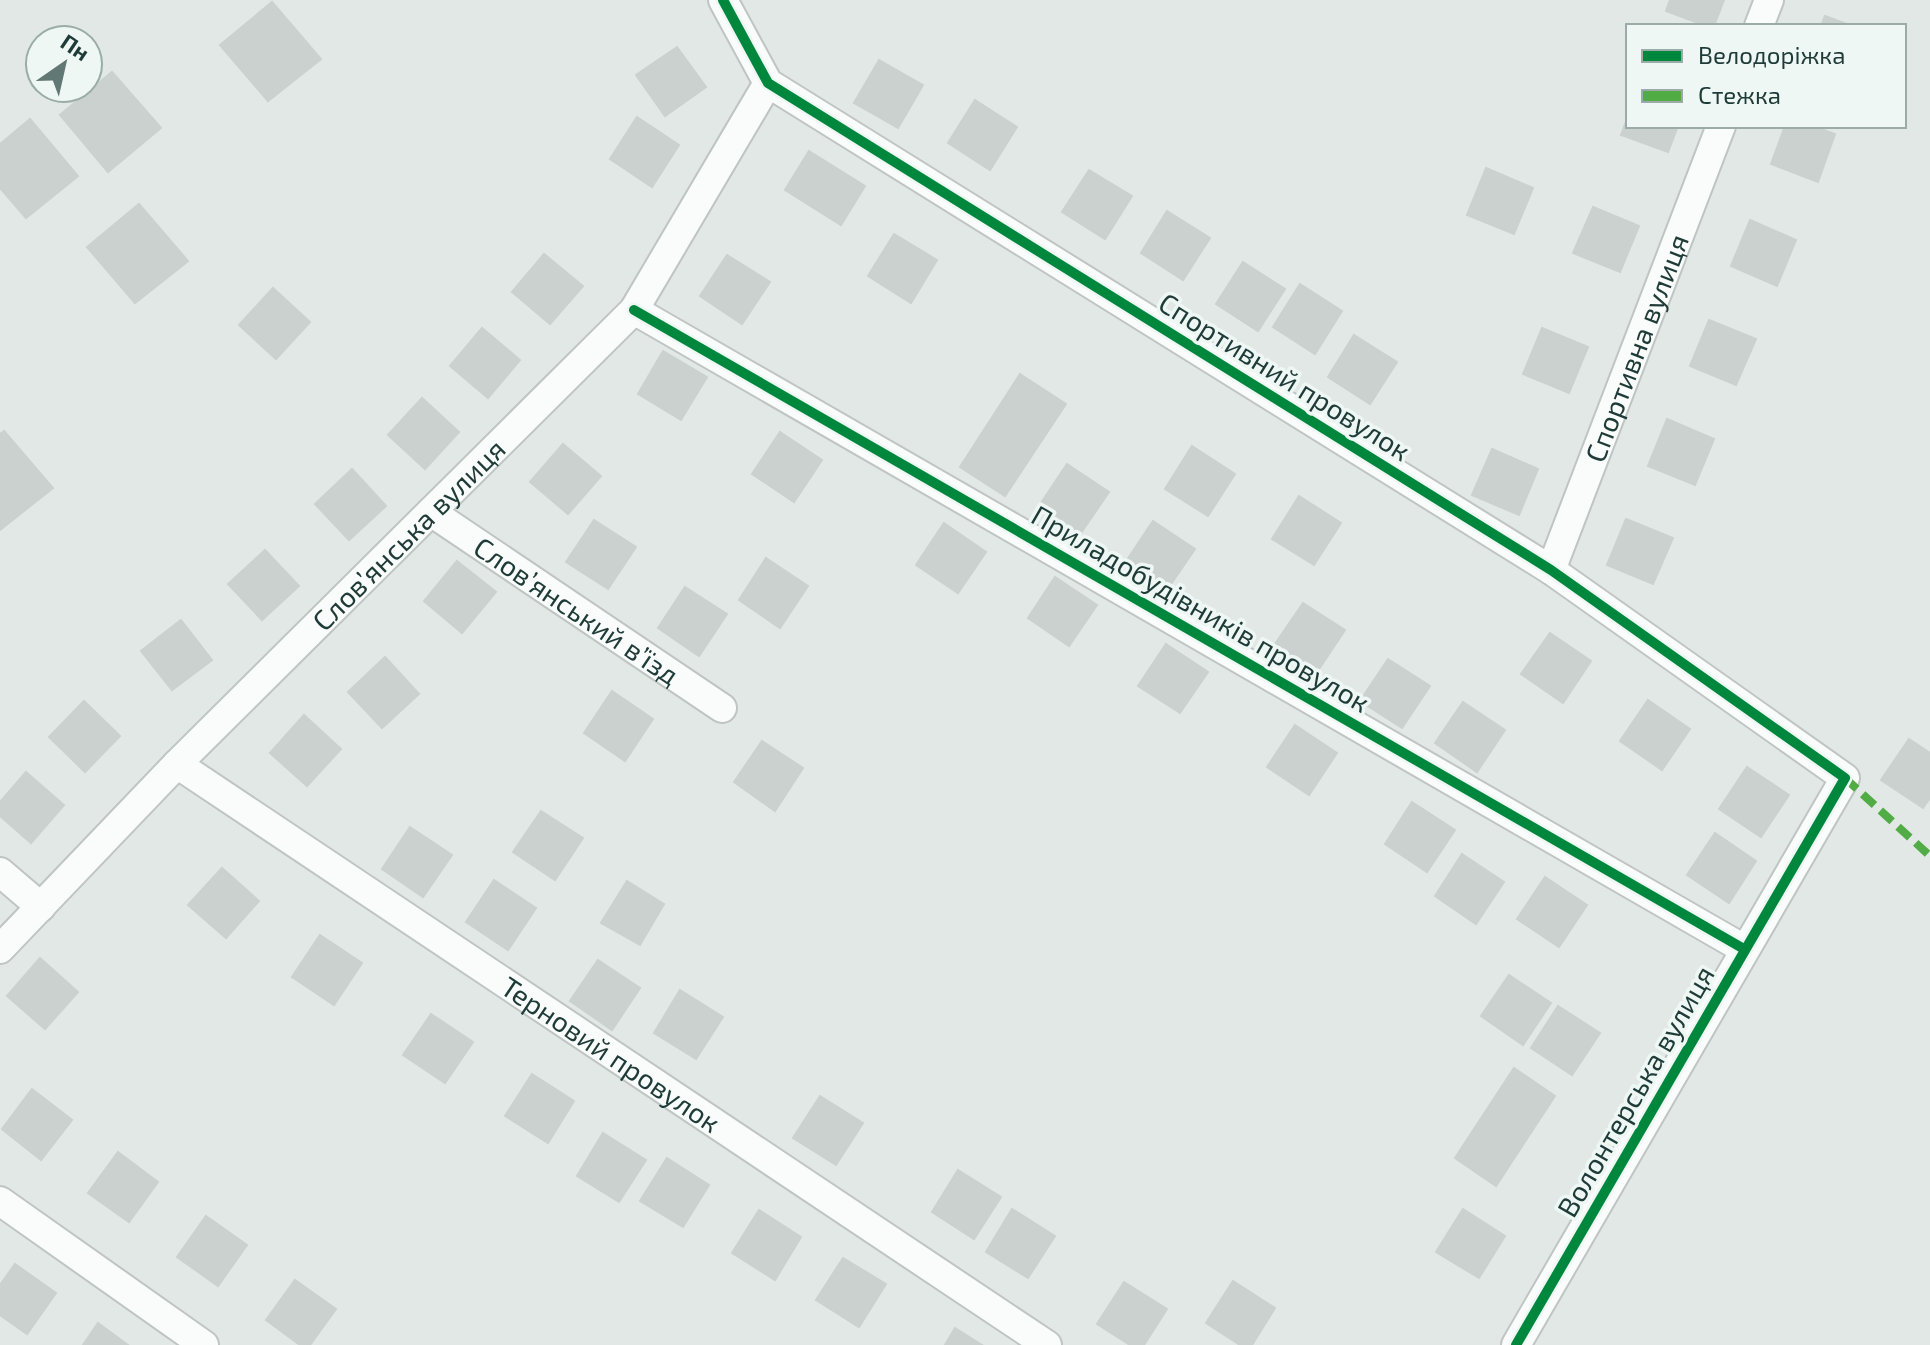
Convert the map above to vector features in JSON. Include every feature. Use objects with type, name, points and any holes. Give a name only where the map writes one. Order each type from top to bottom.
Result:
[{"type":"street","name":"Спортивний провулок","points":[[723,0],[768,83],[1551,570],[1845,778]]},
{"type":"street","points":[[1760,24],[1769,0]]},
{"type":"street","name":"Слов’янська вулиця","points":[[0,949],[177,764],[634,310],[768,83]]},
{"type":"street","name":"Спортивна вулиця","points":[[1551,570],[1720,128]]},
{"type":"street","name":"Приладобудівників провулок","points":[[634,310],[1744,949]]},
{"type":"street","name":"Слов’янський в’їзд","points":[[431,512],[722,708]]},
{"type":"street","name":"Терновий провулок","points":[[177,764],[1047,1345]]},
{"type":"street","name":"Волонтерська вулиця","points":[[1516,1345],[1845,778]]},
{"type":"street","points":[[0,872],[41,907]]},
{"type":"street","points":[[0,1201],[204,1345]]},
{"type":"building","points":[[1670,0],[1724,0],[1715,24],[1701,24],[1666,11]]},
{"type":"building","points":[[272,2],[321,59],[268,101],[220,45]]},
{"type":"building","points":[[1825,16],[1847,24],[1822,24]]},
{"type":"building","points":[[677,47],[706,87],[665,116],[636,75]]},
{"type":"building","points":[[879,60],[923,85],[898,128],[854,103]]},
{"type":"building","points":[[112,72],[161,128],[108,172],[60,115],[73,104],[104,104],[104,79]]},
{"type":"building","points":[[975,100],[1017,127],[990,170],[948,143]]},
{"type":"building","points":[[637,117],[679,145],[652,187],[610,159]]},
{"type":"building","points":[[30,119],[78,176],[26,218],[0,188],[0,144]]},
{"type":"building","points":[[1626,121],[1626,128],[1677,128],[1668,152],[1621,135]]},
{"type":"building","points":[[1784,128],[1818,128],[1835,134],[1818,182],[1771,164]]},
{"type":"building","points":[[809,151],[865,186],[841,225],[785,190]]},
{"type":"building","points":[[1486,168],[1533,188],[1514,234],[1467,215]]},
{"type":"building","points":[[1089,170],[1132,196],[1105,239],[1062,212]]},
{"type":"building","points":[[139,204],[188,261],[135,303],[87,247]]},
{"type":"building","points":[[1593,207],[1639,226],[1620,272],[1573,253]]},
{"type":"building","points":[[1167,211],[1210,238],[1183,280],[1141,253]]},
{"type":"building","points":[[1750,220],[1796,240],[1777,286],[1731,266]]},
{"type":"building","points":[[894,234],[937,260],[911,303],[868,276]]},
{"type":"building","points":[[544,254],[583,286],[550,324],[512,292]]},
{"type":"building","points":[[727,255],[770,282],[742,324],[700,296]]},
{"type":"building","points":[[1243,262],[1285,289],[1258,331],[1216,304]]},
{"type":"building","points":[[1300,284],[1342,311],[1315,354],[1273,327]]},
{"type":"building","points":[[273,288],[310,322],[276,359],[239,325]]},
{"type":"building","points":[[1709,320],[1756,339],[1736,385],[1690,366]]},
{"type":"building","points":[[482,328],[520,360],[488,398],[450,366]]},
{"type":"building","points":[[1542,328],[1588,347],[1569,393],[1523,374]]},
{"type":"building","points":[[1354,335],[1397,362],[1370,404],[1328,377]]},
{"type":"building","points":[[663,351],[707,377],[681,420],[638,394]]},
{"type":"building","points":[[1020,374],[1066,404],[1005,496],[960,467]]},
{"type":"building","points":[[422,398],[459,432],[425,469],[388,435]]},
{"type":"building","points":[[1667,419],[1714,439],[1695,485],[1648,466]]},
{"type":"building","points":[[4,431],[53,488],[0,530],[0,434]]},
{"type":"building","points":[[780,432],[822,460],[794,502],[752,474]]},
{"type":"building","points":[[563,444],[601,476],[568,514],[530,482]]},
{"type":"building","points":[[1192,446],[1235,474],[1208,516],[1165,489]]},
{"type":"building","points":[[1492,449],[1538,469],[1519,515],[1472,495]]},
{"type":"building","points":[[1067,464],[1109,492],[1081,533],[1039,506]]},
{"type":"building","points":[[352,469],[386,506],[349,540],[315,504]]},
{"type":"building","points":[[1299,496],[1341,523],[1314,565],[1272,539]]},
{"type":"building","points":[[1626,519],[1673,538],[1653,584],[1607,565]]},
{"type":"building","points":[[594,520],[636,547],[608,589],[566,562]]},
{"type":"building","points":[[1153,521],[1195,549],[1167,590],[1125,563]]},
{"type":"building","points":[[944,523],[986,552],[958,593],[916,565]]},
{"type":"building","points":[[265,550],[299,586],[262,620],[228,584]]},
{"type":"building","points":[[766,558],[808,586],[780,628],[739,600]]},
{"type":"building","points":[[457,561],[496,592],[462,633],[424,601]]},
{"type":"building","points":[[1055,577],[1097,605],[1069,646],[1028,618]]},
{"type":"building","points":[[685,587],[727,614],[699,656],[658,628]]},
{"type":"building","points":[[1303,603],[1345,630],[1317,672],[1275,644]]},
{"type":"building","points":[[181,620],[212,660],[172,690],[141,651]]},
{"type":"building","points":[[1550,633],[1591,661],[1563,703],[1521,674]]},
{"type":"building","points":[[1166,644],[1208,672],[1180,713],[1138,686]]},
{"type":"building","points":[[385,657],[419,694],[382,728],[348,692]]},
{"type":"building","points":[[1388,659],[1430,686],[1402,728],[1360,701]]},
{"type":"building","points":[[612,691],[653,719],[625,761],[584,733]]},
{"type":"building","points":[[1648,700],[1690,729],[1662,770],[1620,741]]},
{"type":"building","points":[[84,701],[120,736],[85,772],[49,737]]},
{"type":"building","points":[[1463,702],[1505,730],[1477,772],[1435,743]]},
{"type":"building","points":[[304,715],[341,749],[307,786],[270,753]]},
{"type":"building","points":[[1295,725],[1337,753],[1309,795],[1267,767]]},
{"type":"building","points":[[1909,739],[1930,753],[1930,798],[1923,808],[1881,780]]},
{"type":"building","points":[[762,741],[803,768],[775,811],[734,782]]},
{"type":"building","points":[[1747,767],[1789,795],[1761,837],[1719,809]]},
{"type":"building","points":[[26,772],[64,805],[31,843],[0,816],[0,802]]},
{"type":"building","points":[[1412,802],[1455,830],[1427,872],[1385,844]]},
{"type":"building","points":[[541,811],[583,838],[555,880],[513,852]]},
{"type":"building","points":[[410,827],[452,855],[423,897],[382,869]]},
{"type":"building","points":[[1715,833],[1756,861],[1729,903],[1687,875]]},
{"type":"building","points":[[1462,854],[1504,882],[1476,924],[1435,896]]},
{"type":"building","points":[[222,868],[259,901],[226,938],[188,905]]},
{"type":"building","points":[[1545,877],[1587,905],[1559,947],[1517,919]]},
{"type":"building","points":[[494,880],[536,908],[508,950],[466,922]]},
{"type":"building","points":[[627,881],[664,904],[640,945],[601,923]]},
{"type":"building","points":[[320,935],[362,963],[334,1005],[292,977]]},
{"type":"building","points":[[40,958],[78,992],[45,1029],[7,996]]},
{"type":"building","points":[[598,960],[640,988],[612,1030],[570,1001]]},
{"type":"building","points":[[1509,975],[1551,1003],[1523,1045],[1481,1016]]},
{"type":"building","points":[[680,990],[723,1017],[696,1059],[654,1033]]},
{"type":"building","points":[[1558,1006],[1600,1033],[1572,1075],[1531,1048]]},
{"type":"building","points":[[431,1014],[473,1042],[445,1083],[403,1055]]},
{"type":"building","points":[[1514,1068],[1555,1096],[1496,1186],[1455,1158]]},
{"type":"building","points":[[532,1074],[574,1101],[548,1143],[505,1116]]},
{"type":"building","points":[[32,1089],[72,1120],[41,1160],[2,1129]]},
{"type":"building","points":[[820,1096],[863,1123],[836,1165],[793,1138]]},
{"type":"building","points":[[603,1133],[646,1160],[619,1202],[577,1176]]},
{"type":"building","points":[[118,1152],[158,1182],[129,1222],[88,1193]]},
{"type":"building","points":[[667,1158],[709,1185],[683,1227],[640,1201]]},
{"type":"building","points":[[958,1170],[1001,1197],[974,1239],[932,1212]]},
{"type":"building","points":[[1012,1209],[1055,1236],[1028,1278],[986,1252]]},
{"type":"building","points":[[1463,1209],[1505,1236],[1479,1278],[1436,1252]]},
{"type":"building","points":[[759,1210],[801,1237],[775,1280],[732,1253]]},
{"type":"building","points":[[206,1216],[247,1245],[218,1286],[177,1257]]},
{"type":"building","points":[[843,1258],[886,1284],[859,1327],[816,1300]]},
{"type":"building","points":[[15,1264],[56,1293],[27,1334],[0,1315],[0,1285]]},
{"type":"building","points":[[295,1280],[336,1309],[310,1345],[300,1345],[266,1320]]},
{"type":"building","points":[[1233,1281],[1275,1308],[1252,1345],[1240,1345],[1206,1323]]},
{"type":"building","points":[[1124,1282],[1167,1309],[1144,1345],[1130,1345],[1097,1324]]},
{"type":"building","points":[[98,1323],[128,1345],[83,1345]]},
{"type":"building","points":[[955,1328],[982,1345],[945,1345]]},
{"type":"marked path","points":[[1845,778],[1930,856]]},
{"type":"cycle path","points":[[723,0],[768,83],[1551,570],[1845,778],[1516,1345]]},
{"type":"cycle path","points":[[634,310],[1744,949]]}]
